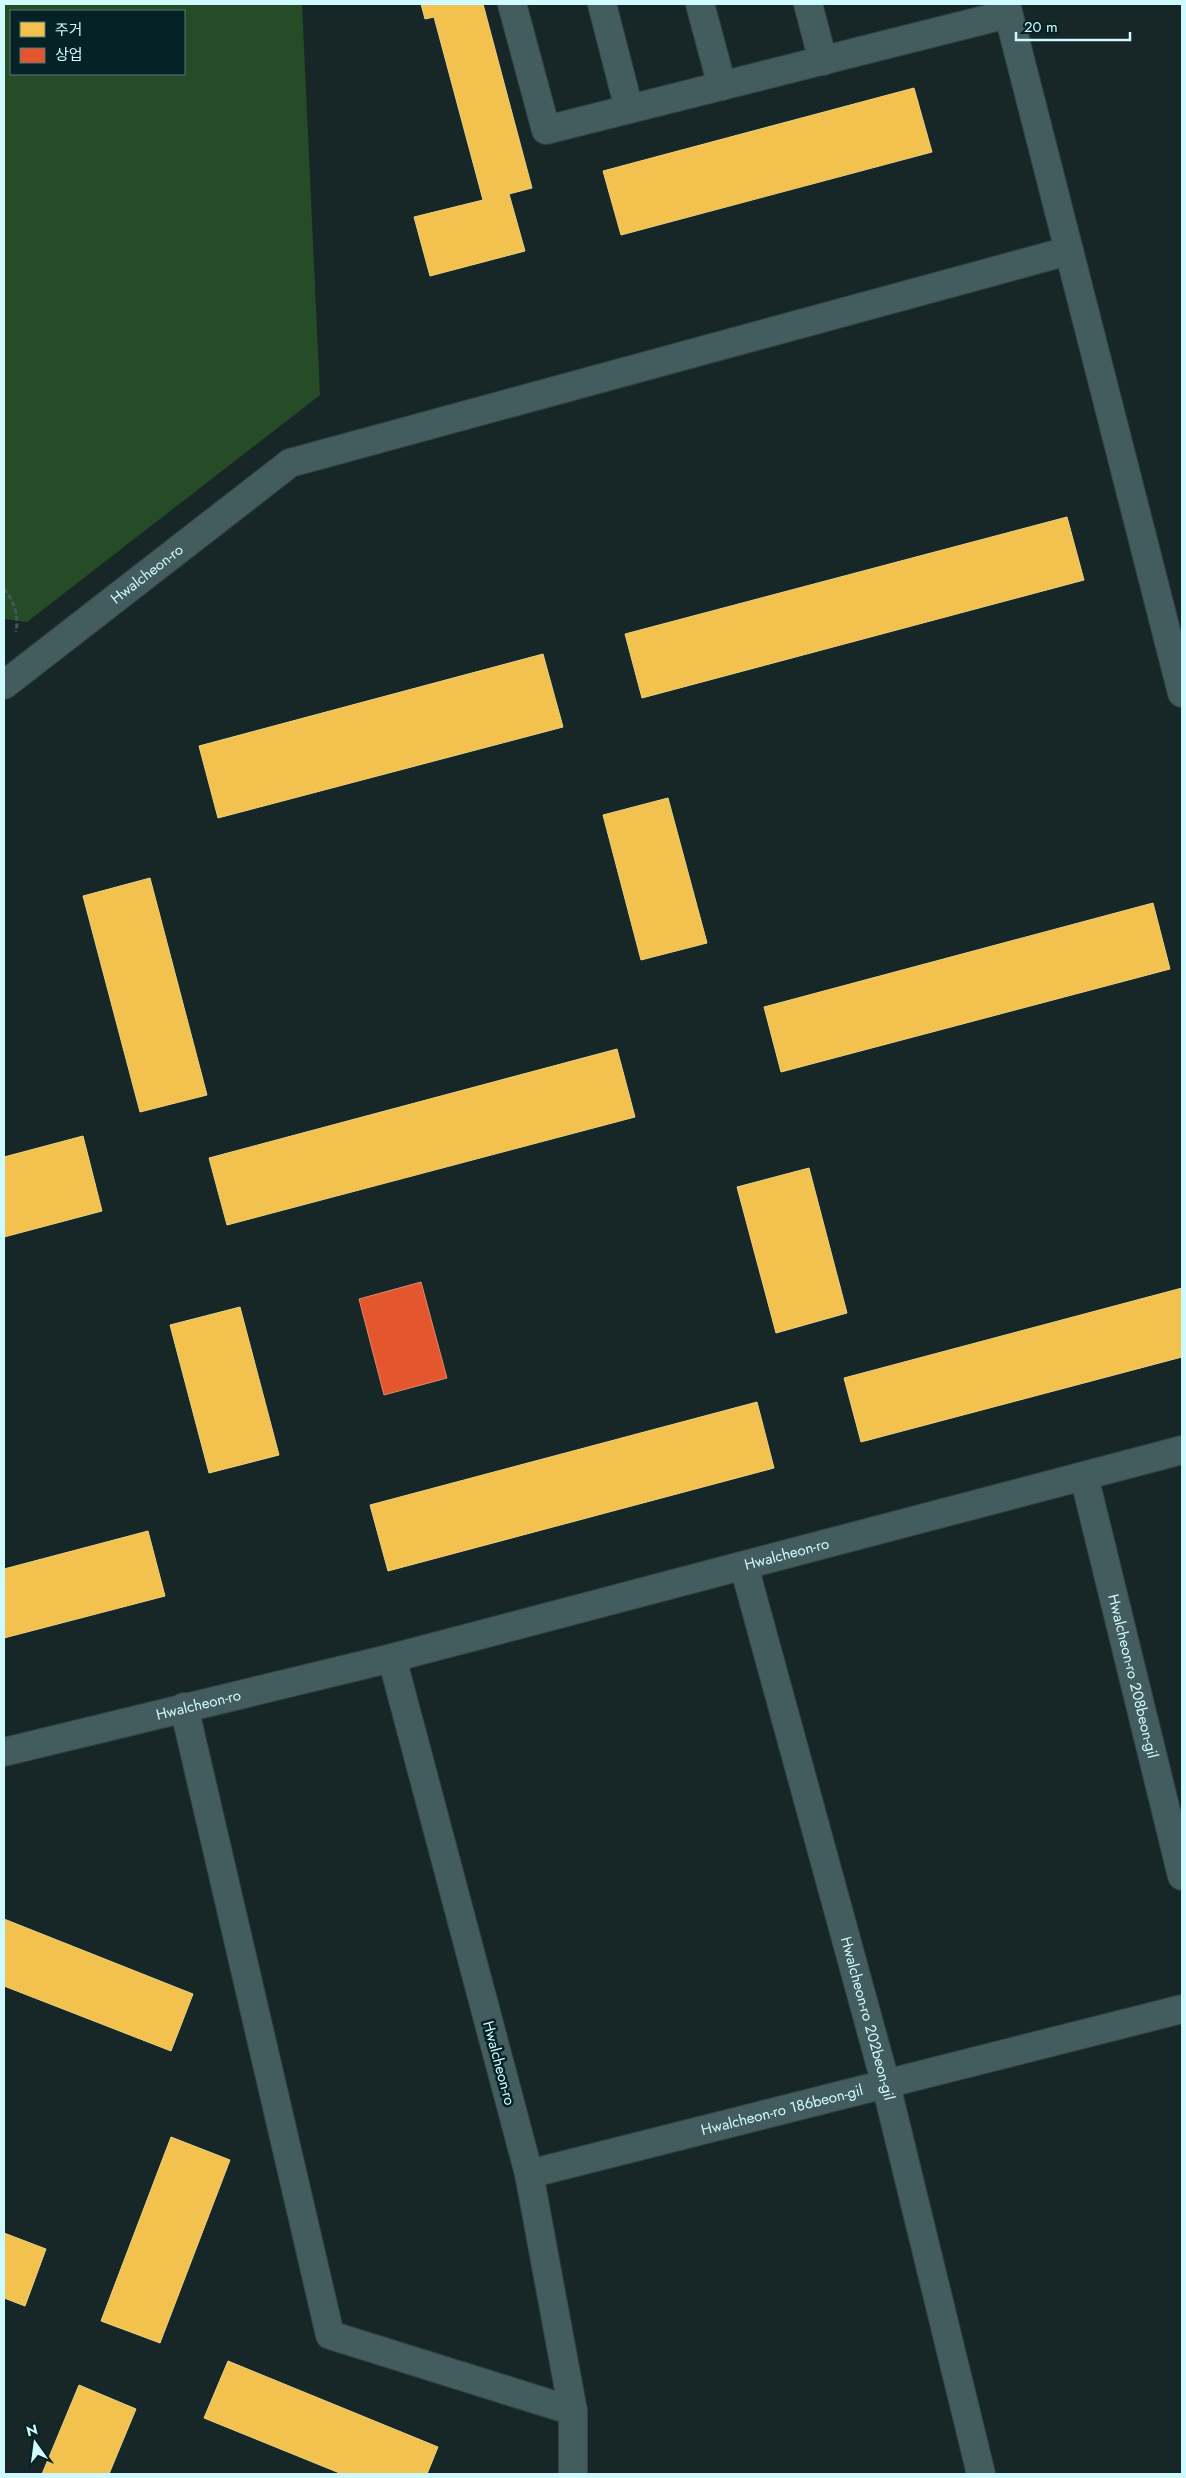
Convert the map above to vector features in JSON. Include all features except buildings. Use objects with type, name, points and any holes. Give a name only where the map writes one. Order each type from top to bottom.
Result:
[{"type":"street","points":[[512,4],[546,130],[823,61],[1007,9],[1182,693]]},
{"type":"street","points":[[602,4],[629,109]]},
{"type":"street","points":[[700,4],[722,86]]},
{"type":"street","points":[[808,4],[823,61]]},
{"type":"street","name":"Hwalcheon-ro","points":[[4,685],[290,463],[1068,251]]},
{"type":"street","name":"Hwalcheon-ro","points":[[4,1752],[392,1658],[1182,1450]]},
{"type":"street","name":"Hwalcheon-ro 208beon-gil","points":[[1084,1476],[1182,1876]]},
{"type":"street","name":"Hwalcheon-ro 202beon-gil","points":[[744,1566],[886,2085],[981,2474]]},
{"type":"street","name":"Hwalcheon-ro","points":[[392,1658],[529,2174],[573,2411],[573,2474]]},
{"type":"street","points":[[184,1707],[330,2335],[573,2411]]},
{"type":"street","name":"Hwalcheon-ro 186beon-gil","points":[[529,2174],[1182,2009]]},
{"type":"green space","points":[[4,4],[302,4],[320,395],[27,622],[4,619]]}]
